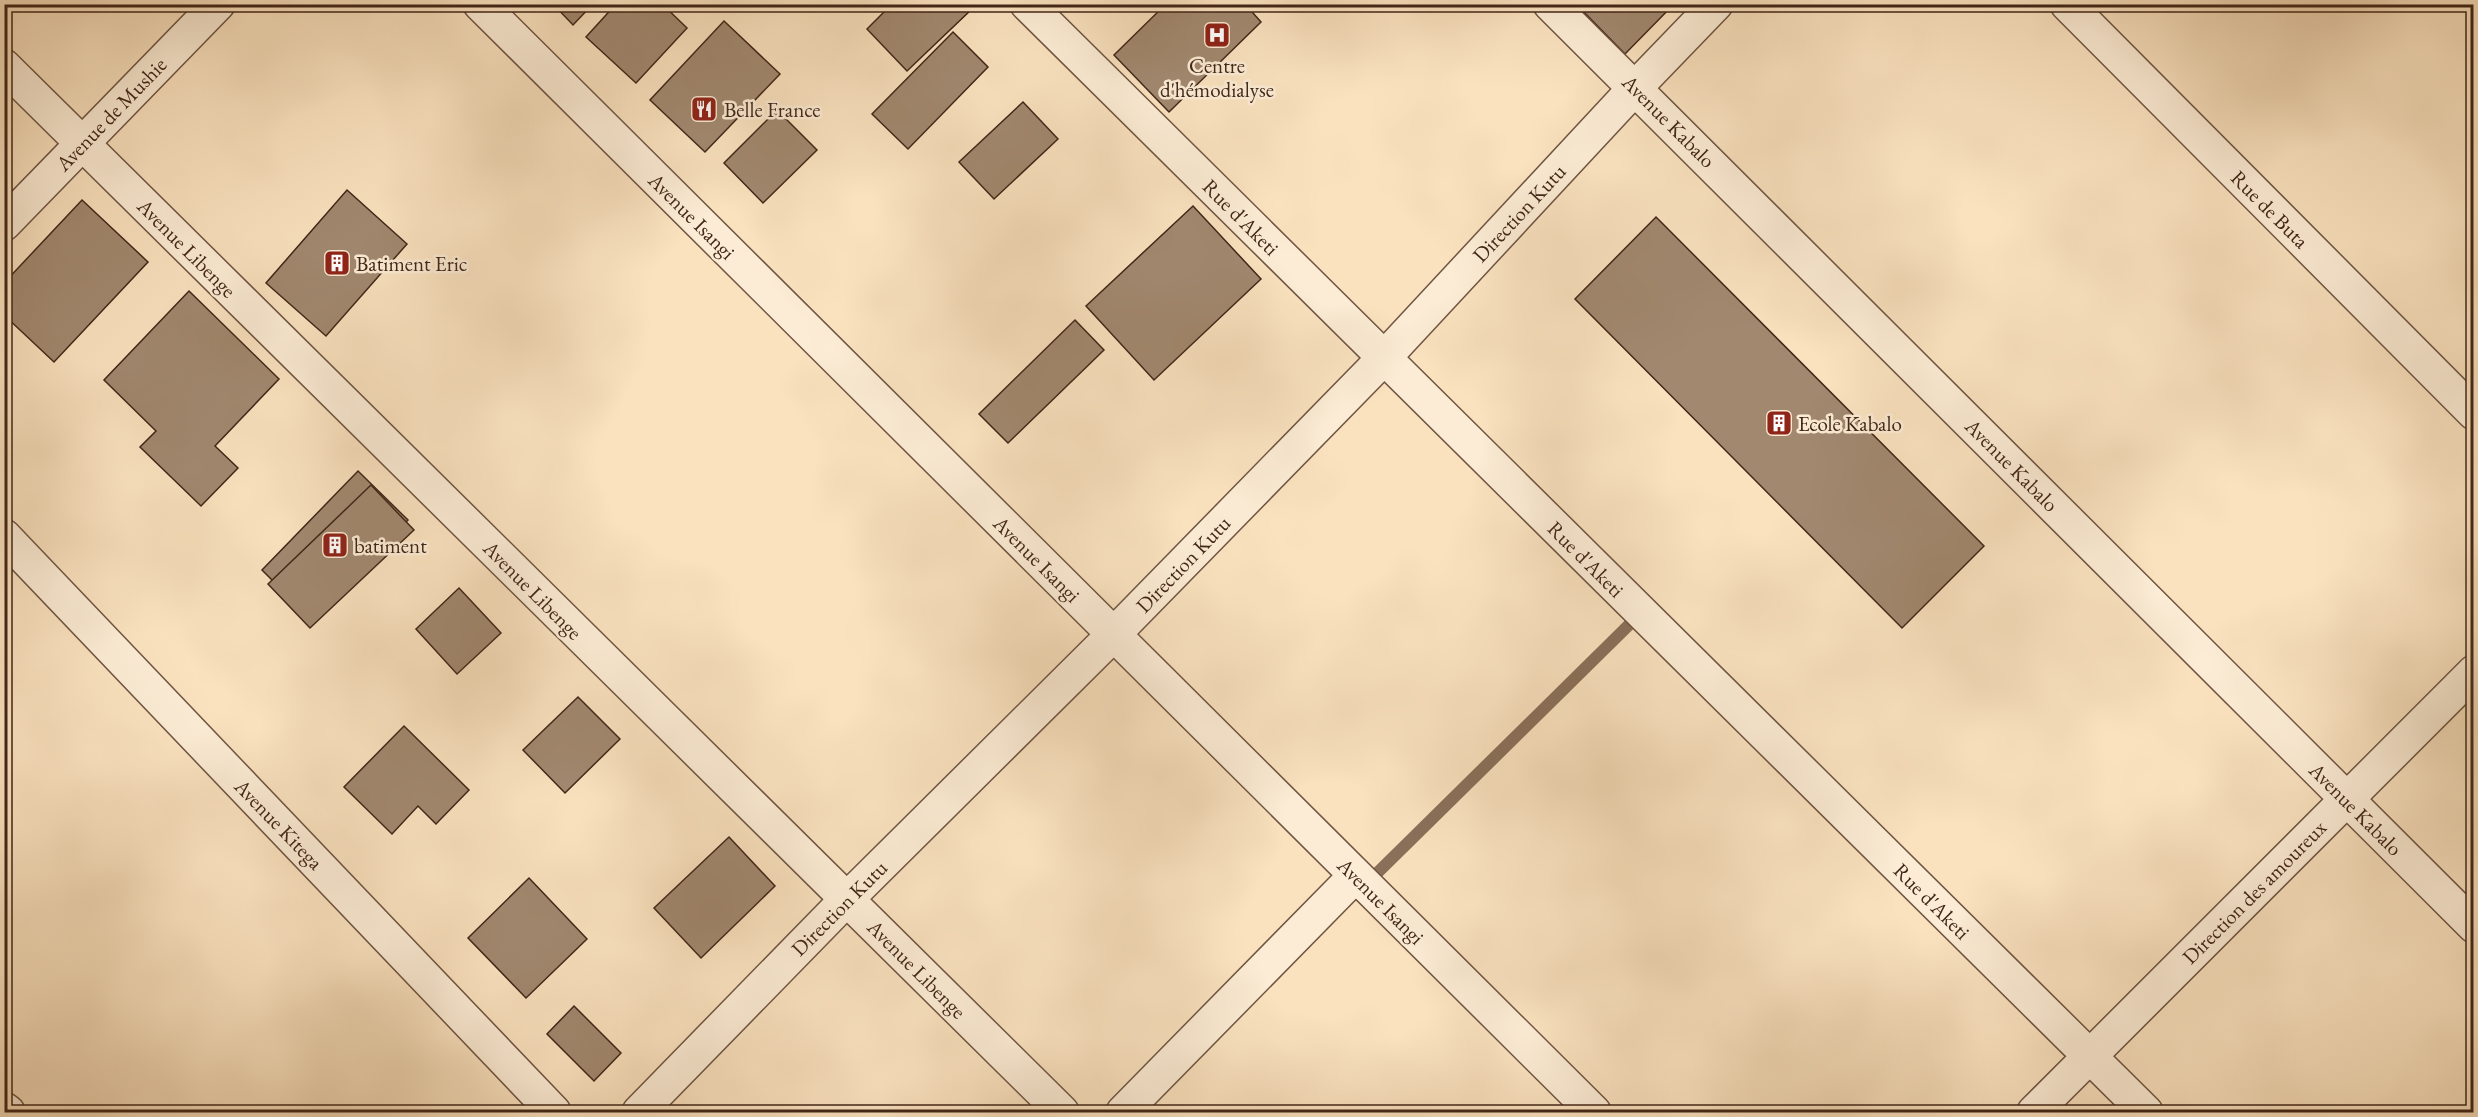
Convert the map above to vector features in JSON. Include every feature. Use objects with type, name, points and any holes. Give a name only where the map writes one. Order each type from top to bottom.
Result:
[{"type":"street","name":"Avenue de Mushie","points":[[4,224],[218,4]]},
{"type":"street","name":"Avenue Isangi","points":[[480,4],[1594,1113]]},
{"type":"street","name":"Rue d'Aketi","points":[[1027,4],[2146,1113]]},
{"type":"street","name":"Avenue Kabalo","points":[[1550,4],[2474,926]]},
{"type":"street","name":"Direction Kutu","points":[[639,1113],[846,900],[1113,635],[1383,359],[1716,4]]},
{"type":"street","name":"Rue de Buta","points":[[2067,4],[2474,413]]},
{"type":"street","name":"Avenue Libenge","points":[[4,66],[1062,1113]]},
{"type":"street","name":"Avenue Kitega","points":[[4,536],[554,1113]]},
{"type":"street","name":"Direction des amoureux","points":[[2034,1113],[2474,672]]},
{"type":"street","points":[[1123,1113],[1356,876]]},
{"type":"street","points":[[4,1109],[8,1113]]},
{"type":"building","points":[[553,4],[593,4],[573,25]]},
{"type":"building","points":[[616,4],[662,4],[687,28],[636,83],[586,37]]},
{"type":"building","points":[[892,4],[974,4],[975,6],[907,71],[867,29]]},
{"type":"building","points":[[1166,4],[1245,4],[1261,22],[1169,112],[1114,55]]},
{"type":"building","points":[[1576,4],[1674,4],[1625,54]]},
{"type":"building","points":[[724,21],[780,74],[705,152],[650,100]]},
{"type":"building","points":[[953,32],[988,67],[908,149],[872,114]]},
{"type":"building","points":[[1023,102],[1058,139],[994,199],[959,162]]},
{"type":"building","points":[[777,110],[817,150],[763,203],[724,163]]},
{"type":"building","name":"Batiment Eric","points":[[347,190],[407,244],[326,336],[266,283]]},
{"type":"building","points":[[82,200],[148,262],[54,362],[4,315],[4,283]]},
{"type":"building","points":[[1193,206],[1261,279],[1154,380],[1086,306]]},
{"type":"building","name":"Ecole Kabalo","points":[[1656,217],[1984,546],[1902,628],[1575,299]]},
{"type":"building","points":[[189,291],[279,379],[215,446],[238,468],[201,506],[140,447],[156,431],[104,380]]},
{"type":"building","points":[[1075,320],[1104,350],[1008,443],[979,414]]},
{"type":"building","name":"batiment","points":[[358,471],[408,520],[312,620],[262,570]]},
{"type":"building","name":"batiment","points":[[371,485],[414,530],[310,628],[268,584]]},
{"type":"building","points":[[459,588],[501,633],[457,674],[416,629]]},
{"type":"building","points":[[578,697],[620,739],[565,793],[523,750]]},
{"type":"building","points":[[404,726],[469,790],[436,824],[418,806],[392,834],[344,787]]},
{"type":"building","points":[[729,837],[775,886],[701,958],[654,908]]},
{"type":"building","points":[[529,878],[587,939],[526,998],[468,938]]},
{"type":"building","points":[[574,1006],[621,1053],[594,1081],[547,1034]]},
{"type":"waterway","points":[[1365,885],[1641,613]]},
{"type":"place","name":"Centre d'hémodialyse","points":[[1217,35]]},
{"type":"place","name":"Belle France","points":[[704,109]]},
{"type":"place","name":"Batiment Eric","points":[[337,263]]},
{"type":"place","name":"Ecole Kabalo","points":[[1779,423]]},
{"type":"place","name":"batiment","points":[[335,545]]}]
